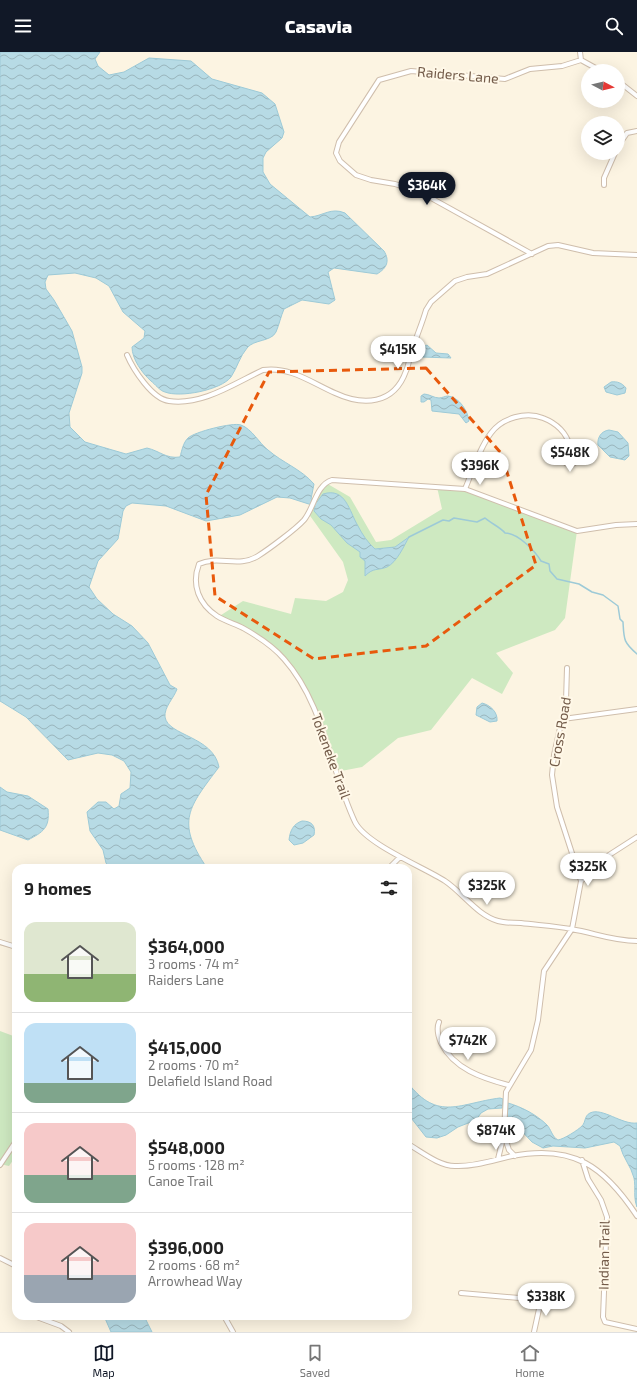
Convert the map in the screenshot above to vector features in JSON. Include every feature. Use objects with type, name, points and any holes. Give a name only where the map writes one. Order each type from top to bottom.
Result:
[{"type":"street","points":[[580,52],[581,60],[588,64]]},
{"type":"street","name":"Raiders Lane","points":[[532,254],[422,193],[395,184],[371,180],[356,175],[340,161],[336,153],[339,142],[379,80],[412,71],[505,79],[530,69],[562,66],[581,60]]},
{"type":"street","points":[[625,87],[637,96]]},
{"type":"street","points":[[625,136],[627,133],[637,131]]},
{"type":"street","points":[[604,185],[604,178],[612,160]]},
{"type":"street","points":[[127,355],[132,365],[151,390],[161,399],[169,401],[202,398],[264,370],[270,369],[301,376],[335,393],[351,399],[366,402],[375,401],[392,392],[400,382],[406,372],[426,310],[431,302],[455,281],[467,277],[487,274],[548,246],[558,244],[593,253],[637,255]]},
{"type":"street","points":[[570,446],[563,448],[560,455],[563,462],[570,465],[576,462],[579,455],[576,448],[570,446],[563,431],[549,420],[537,415],[514,416],[492,432],[483,447],[465,489],[577,531],[616,525],[637,524]]},
{"type":"street","name":"Tokeneke Trail","points":[[465,489],[335,480],[326,483],[304,519],[258,556],[245,562],[208,560],[199,564],[195,580],[198,595],[209,609],[218,617],[241,627],[268,643],[293,671],[303,685],[312,703],[338,778],[361,832],[400,857],[445,882],[486,915],[499,922],[572,929],[612,940],[637,941]]},
{"type":"street","name":"Cross Road","points":[[498,1159],[504,1134],[506,1092],[508,1086],[531,1050],[538,1020],[544,971],[572,929],[581,881],[556,807],[552,775],[554,755],[563,719],[568,687],[567,668]]},
{"type":"street","points":[[563,719],[637,709]]},
{"type":"street","points":[[581,881],[609,855],[637,837]]},
{"type":"street","points":[[393,864],[400,857]]},
{"type":"street","points":[[0,942],[12,946]]},
{"type":"street","points":[[439,1022],[437,1026],[438,1037],[442,1045],[460,1066],[508,1086]]},
{"type":"street","name":"Cross Road","points":[[504,1134],[509,1150],[515,1156]]},
{"type":"street","points":[[412,1146],[442,1162],[454,1166],[515,1156],[551,1154],[569,1155],[582,1160],[601,1173],[625,1198],[637,1216]]},
{"type":"street","points":[[0,1165],[12,1147]]},
{"type":"street","name":"Indian Trail","points":[[582,1160],[588,1179],[601,1200],[607,1217],[603,1317],[605,1322],[637,1329]]},
{"type":"street","points":[[0,1258],[12,1264]]},
{"type":"street","points":[[461,1293],[541,1300],[534,1332]]},
{"type":"street","points":[[45,1320],[61,1326],[69,1332]]},
{"type":"street","points":[[226,1320],[233,1332]]},
{"type":"highlighted area","points":[[426,368],[501,453],[536,565],[426,646],[314,659],[215,596],[206,495],[269,372]]},
{"type":"green space","points":[[326,483],[350,497],[376,542],[391,540],[442,509],[437,487],[465,489],[577,531],[565,618],[555,630],[496,653],[513,673],[502,694],[472,678],[431,730],[398,738],[362,767],[336,772],[318,720],[303,687],[294,672],[269,644],[252,633],[218,617],[243,601],[291,614],[295,598],[326,601],[343,592],[348,580],[343,562],[308,513]]},
{"type":"green space","points":[[0,1031],[12,1036],[12,1162],[9,1166],[0,1164]]},
{"type":"water","points":[[0,52],[100,52],[95,59],[98,66],[109,75],[124,72],[149,58],[191,61],[212,79],[262,93],[275,104],[284,132],[282,138],[266,152],[263,158],[263,172],[270,184],[310,217],[331,211],[340,211],[345,213],[384,251],[387,261],[385,267],[377,274],[334,268],[328,272],[335,300],[329,304],[302,300],[284,309],[274,335],[250,345],[242,355],[231,377],[226,382],[219,386],[200,392],[180,394],[172,394],[161,390],[138,366],[132,352],[132,347],[144,338],[145,331],[123,312],[109,286],[96,278],[75,273],[48,275],[45,282],[46,289],[72,331],[82,367],[82,373],[69,413],[70,427],[85,442],[126,454],[147,448],[167,456],[180,457],[185,442],[188,438],[205,430],[222,426],[237,424],[241,425],[249,430],[268,450],[303,474],[314,484],[311,499],[317,502],[323,494],[331,493],[342,497],[349,507],[363,535],[375,549],[395,547],[409,537],[400,554],[391,565],[373,570],[365,576],[365,561],[360,557],[360,552],[347,543],[331,525],[321,519],[314,511],[315,506],[290,498],[277,497],[240,515],[206,521],[166,506],[132,503],[126,506],[123,511],[118,539],[98,561],[89,587],[97,599],[113,614],[132,626],[148,643],[170,685],[177,689],[165,713],[168,723],[200,743],[215,757],[219,767],[200,793],[190,815],[189,826],[191,838],[204,864],[107,864],[103,850],[90,831],[87,812],[98,802],[106,802],[114,809],[119,806],[121,794],[130,788],[131,772],[124,761],[112,755],[98,753],[68,760],[26,717],[0,701]]},
{"type":"water","points":[[427,345],[436,353],[448,354],[451,358],[422,357],[419,353],[419,349]]},
{"type":"water","points":[[611,382],[617,382],[623,385],[626,388],[625,393],[617,395],[606,392],[604,387]]},
{"type":"water","points":[[424,394],[437,398],[448,396],[456,399],[465,409],[469,421],[466,423],[459,414],[432,411],[431,400],[428,399],[421,402],[421,396]]},
{"type":"water","points":[[609,430],[618,432],[628,443],[629,456],[625,460],[610,457],[598,445],[600,435]]},
{"type":"water","points":[[482,703],[493,709],[497,721],[490,722],[476,715],[477,707]]},
{"type":"water","points":[[0,787],[7,792],[28,796],[48,809],[47,825],[41,832],[28,840],[0,830]]},
{"type":"water","points":[[302,821],[312,824],[314,835],[303,843],[294,845],[289,840],[292,828]]},
{"type":"water","points":[[412,1087],[419,1095],[429,1102],[440,1106],[461,1106],[486,1100],[503,1099],[502,1108],[488,1109],[481,1113],[476,1120],[458,1127],[446,1135],[437,1138],[426,1137],[412,1119]]},
{"type":"water","points":[[508,1103],[524,1109],[539,1118],[547,1125],[554,1137],[558,1140],[580,1128],[590,1113],[600,1112],[631,1123],[637,1123],[637,1207],[635,1200],[634,1178],[620,1146],[614,1142],[585,1148],[553,1146],[543,1148],[532,1142],[516,1125],[507,1121]]},
{"type":"water","points":[[106,1320],[146,1320],[152,1332],[111,1332]]},
{"type":"waterway","points":[[409,537],[443,520],[449,521],[454,518],[477,522],[485,518],[505,533],[515,536],[526,543],[541,561],[549,564],[550,571],[557,579],[579,584],[592,592],[603,595],[618,606],[620,619],[623,622],[625,640],[637,654]]}]
